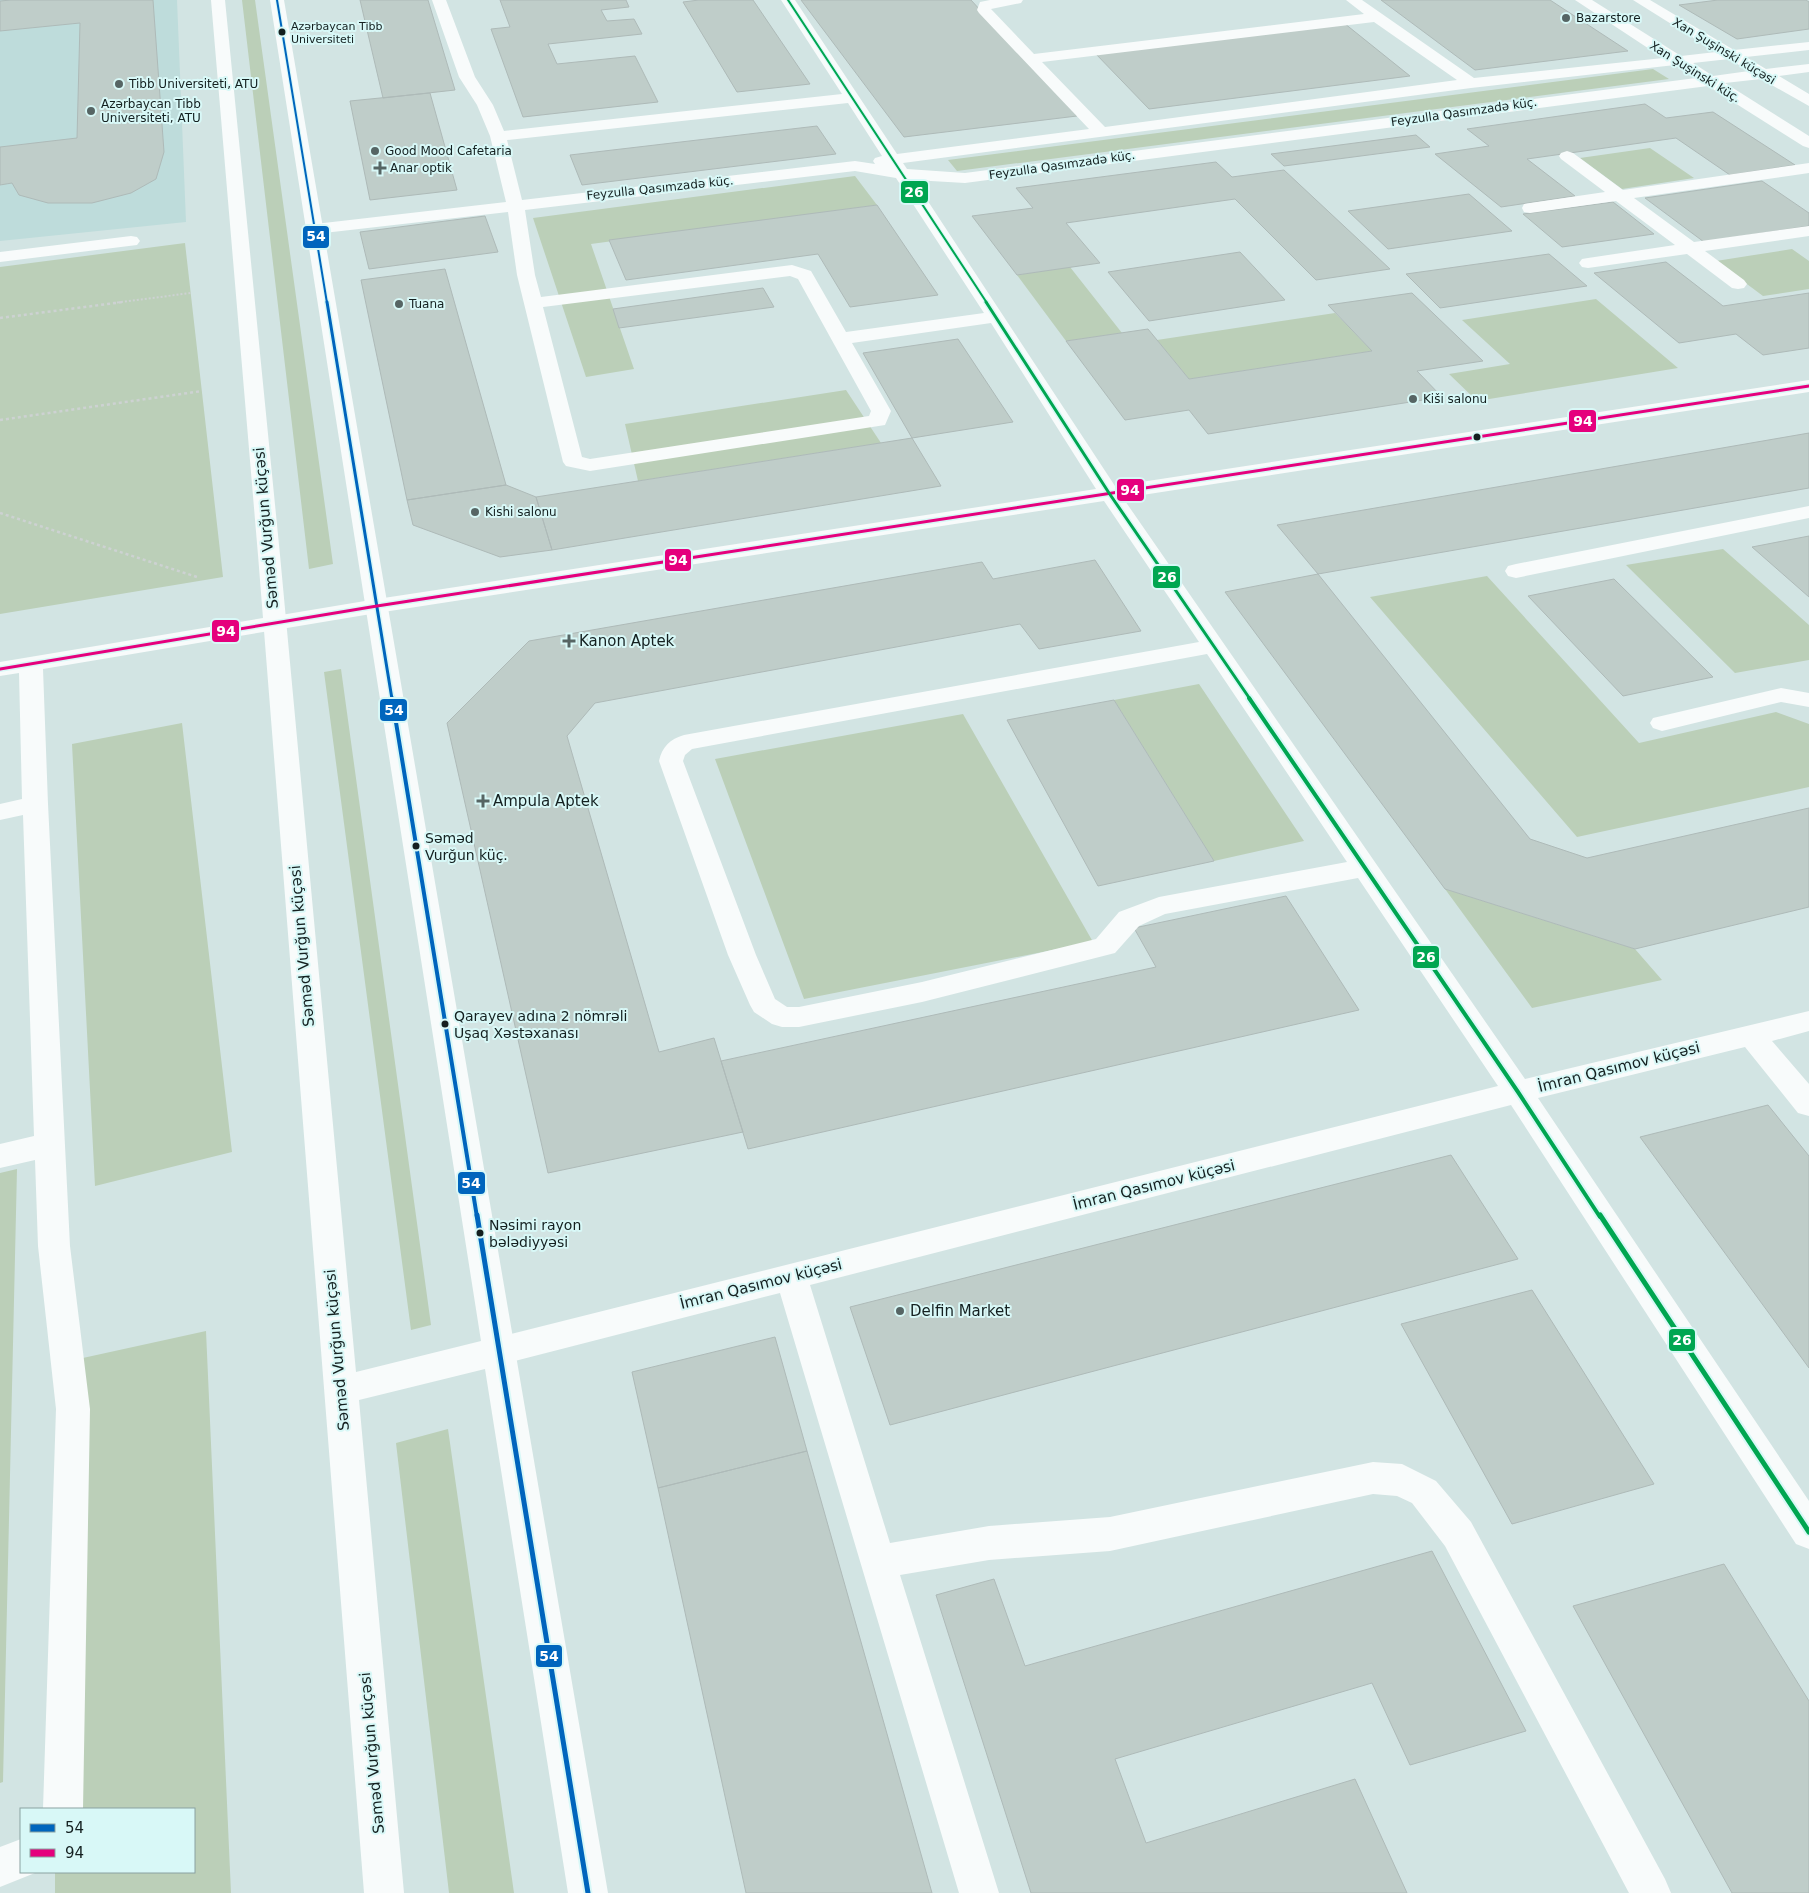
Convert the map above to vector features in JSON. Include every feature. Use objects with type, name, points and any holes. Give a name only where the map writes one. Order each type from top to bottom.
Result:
[{"type":"street","name":"Səməd Vurğun küçəsi","points":[[218,0],[384,1893]]},
{"type":"street","points":[[277,0],[588,1893]]},
{"type":"street","points":[[439,0],[467,77],[485,105],[498,136],[516,204],[532,303],[573,462],[590,465],[878,420],[881,412],[805,275],[792,270],[532,303]]},
{"type":"street","points":[[788,0],[1083,450],[1109,493],[1518,1092],[1809,1532]]},
{"type":"street","points":[[1016,0],[985,5],[984,10],[1101,132]]},
{"type":"street","points":[[1353,0],[1471,84]]},
{"type":"street","name":"Xan Şuşinski küç.","points":[[1582,0],[1809,143]]},
{"type":"street","name":"Xan Şuşinski küçəsi","points":[[1640,0],[1809,101]]},
{"type":"street","points":[[1030,59],[1377,17]]},
{"type":"street","name":"Feyzulla Qasımzadə küç.","points":[[315,229],[516,204],[855,166],[892,159],[1471,84],[1809,46]]},
{"type":"street","name":"Feyzulla Qasımzadə küç.","points":[[855,166],[903,174],[966,178],[1809,68]]},
{"type":"street","points":[[498,136],[852,98]]},
{"type":"street","points":[[1567,156],[1738,284]]},
{"type":"street","points":[[1530,208],[1809,168]]},
{"type":"street","points":[[1588,263],[1809,230]]},
{"type":"street","points":[[0,257],[132,240]]},
{"type":"street","points":[[840,338],[995,317]]},
{"type":"street","points":[[0,669],[274,622],[1809,386]]},
{"type":"street","points":[[1516,571],[1809,512]]},
{"type":"street","points":[[1214,646],[684,743],[673,752],[671,761],[742,955],[764,1006],[782,1017],[799,1017],[922,992],[1105,946],[1129,918],[1159,906],[1365,868]]},
{"type":"street","points":[[31,663],[35,804],[54,1246],[73,1409],[62,1808]]},
{"type":"street","points":[[1662,723],[1781,695],[1809,700]]},
{"type":"street","points":[[0,812],[35,804]]},
{"type":"street","name":"İmran Qasımov küçəsi","points":[[341,1390],[1518,1092],[1809,1021]]},
{"type":"street","points":[[1751,1035],[1809,1104]]},
{"type":"street","points":[[0,1156],[49,1145]]},
{"type":"street","points":[[791,1277],[979,1893]]},
{"type":"street","points":[[878,1562],[989,1543],[1110,1534],[1373,1478],[1402,1480],[1424,1492],[1458,1534],[1651,1893]]},
{"type":"street","points":[[0,1868],[20,1859]]},
{"type":"path","points":[[0,318],[191,293]]},
{"type":"path","points":[[0,420],[202,391]]},
{"type":"path","points":[[0,513],[197,577]]},
{"type":"shaded area","name":"Azərbaycan Tibb Universiteti, ATU","points":[[0,0],[177,0],[186,222],[0,241]]},
{"type":"green space","points":[[242,0],[255,0],[333,564],[309,569]]},
{"type":"green space","points":[[1653,69],[1669,79],[957,171],[948,160]]},
{"type":"green space","points":[[1650,148],[1694,178],[1622,189],[1580,158]]},
{"type":"green space","points":[[855,176],[877,205],[591,244],[634,369],[586,377],[533,218]]},
{"type":"green space","points":[[185,243],[223,577],[0,614],[0,267]]},
{"type":"green space","points":[[1792,249],[1809,261],[1809,289],[1763,296],[1716,261]]},
{"type":"green space","points":[[1070,267],[1122,333],[1066,341],[1017,275]]},
{"type":"green space","points":[[1596,299],[1678,368],[1477,401],[1449,374],[1510,364],[1462,320]]},
{"type":"green space","points":[[1335,313],[1372,351],[1189,379],[1157,340]]},
{"type":"green space","points":[[846,390],[881,443],[638,481],[625,424]]},
{"type":"green space","points":[[1723,549],[1809,625],[1809,660],[1735,673],[1626,565]]},
{"type":"green space","points":[[1487,576],[1639,743],[1776,712],[1809,724],[1809,787],[1577,837],[1370,597]]},
{"type":"green space","points":[[341,669],[431,1325],[411,1330],[324,672]]},
{"type":"green space","points":[[1199,684],[1304,841],[1214,861],[1114,700]]},
{"type":"green space","points":[[963,714],[1093,942],[804,999],[715,759]]},
{"type":"green space","points":[[182,723],[232,1152],[95,1186],[72,744]]},
{"type":"green space","points":[[1445,889],[1635,949],[1662,980],[1532,1008]]},
{"type":"green space","points":[[17,1169],[3,1782],[0,1783],[0,1173]]},
{"type":"green space","points":[[206,1331],[231,1893],[55,1893],[55,1873],[195,1873],[195,1808],[55,1808],[60,1363]]},
{"type":"green space","points":[[448,1429],[514,1893],[449,1893],[396,1443]]},
{"type":"building","name":"Tibb Universiteti, ATU","points":[[153,0],[164,152],[156,179],[131,193],[92,203],[48,203],[19,195],[12,183],[0,185],[0,147],[77,138],[80,23],[0,31],[0,1]]},
{"type":"building","points":[[360,0],[428,0],[455,90],[383,98]]},
{"type":"building","points":[[500,0],[626,0],[629,7],[601,10],[607,21],[634,19],[642,34],[548,44],[557,64],[635,56],[658,102],[523,117],[491,29],[510,27]]},
{"type":"building","points":[[699,0],[753,0],[810,84],[737,92],[683,2]]},
{"type":"building","points":[[801,0],[971,0],[1077,116],[904,137]]},
{"type":"building","points":[[1381,0],[1550,0],[1628,51],[1475,70]]},
{"type":"building","points":[[1718,0],[1806,0],[1809,2],[1809,29],[1737,39],[1679,5]]},
{"type":"building","points":[[1344,23],[1410,76],[1149,109],[1094,52]]},
{"type":"building","points":[[430,93],[457,190],[370,200],[350,101]]},
{"type":"building","points":[[1645,104],[1666,118],[1713,112],[1795,165],[1730,175],[1676,138],[1527,159],[1575,196],[1501,207],[1435,154],[1489,146],[1467,129]]},
{"type":"building","points":[[817,126],[836,154],[582,185],[570,155]]},
{"type":"building","points":[[1416,135],[1430,147],[1284,166],[1271,154]]},
{"type":"building","points":[[1216,162],[1232,177],[1284,170],[1390,269],[1316,280],[1235,199],[1066,223],[1100,263],[1017,275],[972,216],[1033,208],[1016,188]]},
{"type":"building","points":[[1762,181],[1809,213],[1809,226],[1704,242],[1645,198]]},
{"type":"building","points":[[1469,194],[1512,231],[1388,249],[1348,211]]},
{"type":"building","points":[[1613,202],[1654,234],[1562,247],[1523,214]]},
{"type":"building","points":[[877,205],[938,295],[850,307],[818,254],[626,280],[609,240]]},
{"type":"building","points":[[485,216],[498,252],[369,269],[360,232]]},
{"type":"building","points":[[1240,252],[1285,300],[1149,321],[1108,272]]},
{"type":"building","points":[[1549,254],[1587,286],[1440,308],[1406,274]]},
{"type":"building","points":[[1666,262],[1723,306],[1809,293],[1809,348],[1763,355],[1736,334],[1679,343],[1594,273]]},
{"type":"building","points":[[445,269],[506,485],[407,500],[361,280]]},
{"type":"building","points":[[763,288],[774,307],[619,328],[613,309]]},
{"type":"building","points":[[1412,293],[1483,361],[1417,371],[1442,397],[1208,434],[1189,410],[1125,420],[1066,341],[1148,329],[1189,379],[1372,351],[1328,305]]},
{"type":"building","points":[[958,339],[1013,422],[912,438],[863,353]]},
{"type":"building","points":[[1809,433],[1809,488],[1318,574],[1277,525]]},
{"type":"building","points":[[912,438],[941,486],[552,550],[536,497]]},
{"type":"building","name":"Kishi salonu","points":[[506,485],[536,497],[552,550],[500,557],[413,525],[407,500]]},
{"type":"building","points":[[1809,536],[1809,597],[1752,547]]},
{"type":"building","points":[[1095,560],[1141,631],[1039,649],[1020,624],[595,703],[567,736],[659,1052],[714,1038],[743,1132],[548,1173],[447,723],[529,641],[982,562],[993,579]]},
{"type":"building","points":[[1318,574],[1530,839],[1587,858],[1809,808],[1809,907],[1635,949],[1445,889],[1225,592]]},
{"type":"building","points":[[1614,579],[1713,677],[1623,696],[1528,596]]},
{"type":"building","points":[[1114,700],[1214,861],[1098,886],[1007,720]]},
{"type":"building","points":[[1286,896],[1359,1010],[748,1149],[721,1061],[1156,967],[1134,928]]},
{"type":"building","points":[[1768,1105],[1809,1156],[1809,1368],[1640,1137]]},
{"type":"building","points":[[1451,1155],[1518,1259],[890,1425],[850,1307]]},
{"type":"building","points":[[1532,1290],[1654,1484],[1512,1524],[1401,1324]]},
{"type":"building","points":[[775,1337],[807,1451],[658,1488],[632,1372]]},
{"type":"building","points":[[807,1451],[932,1893],[746,1893],[658,1488]]},
{"type":"building","points":[[1432,1551],[1526,1731],[1410,1765],[1372,1683],[1115,1759],[1146,1843],[1355,1779],[1407,1893],[1031,1893],[936,1595],[994,1579],[1025,1666]]},
{"type":"building","points":[[1724,1564],[1809,1701],[1809,1893],[1732,1893],[1573,1606]]},
{"type":"transit line","name":"54","points":[[277,0],[588,1893]]},
{"type":"transit line","name":"26","points":[[788,0],[1083,450],[1109,493],[1518,1092],[1809,1532]]},
{"type":"transit line","name":"94","points":[[0,669],[377,606],[1809,386]]},
{"type":"place","name":"Bazarstore","points":[[1566,18]]},
{"type":"place","name":"Azərbaycan Tibb Universiteti","points":[[282,32]]},
{"type":"place","name":"Tibb Universiteti, ATU","points":[[119,84]]},
{"type":"place","name":"Azərbaycan Tibb Universiteti, ATU","points":[[91,111]]},
{"type":"place","name":"Good Mood Cafetaria","points":[[375,151]]},
{"type":"place","name":"Anar optik","points":[[380,168]]},
{"type":"place","name":"Tuana","points":[[399,304]]},
{"type":"place","name":"Kiši salonu","points":[[1413,399]]},
{"type":"place","name":"Kishi salonu","points":[[475,512]]},
{"type":"place","name":"Kanon Aptek","points":[[569,641]]},
{"type":"place","name":"Ampula Aptek","points":[[483,801]]},
{"type":"place","name":"Səməd Vurğun küç.","points":[[416,846]]},
{"type":"place","name":"Qarayev adına 2 nömrəli Uşaq Xəstəxanası","points":[[445,1024]]},
{"type":"place","name":"Nəsimi rayon bələdiyyəsi","points":[[480,1233]]},
{"type":"place","name":"Delfin Market","points":[[900,1311]]}]
